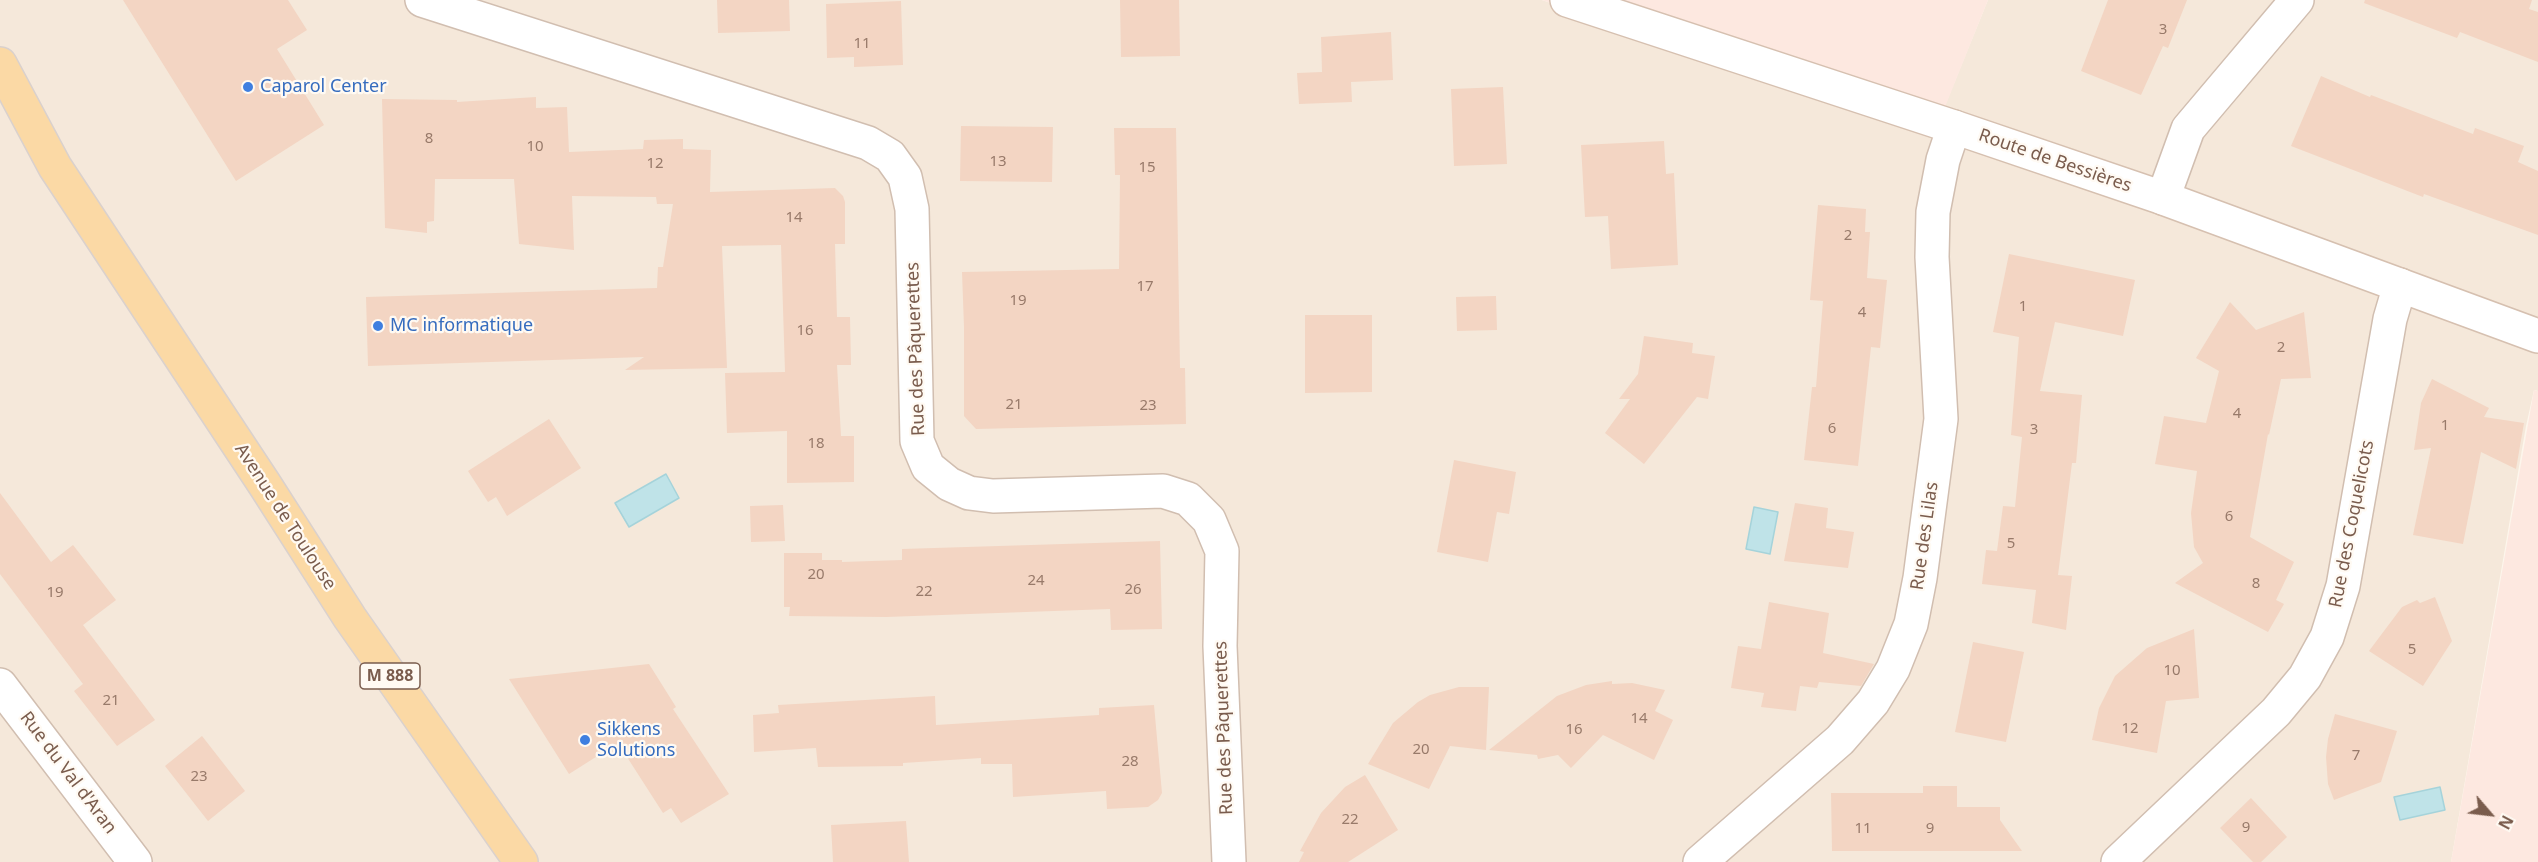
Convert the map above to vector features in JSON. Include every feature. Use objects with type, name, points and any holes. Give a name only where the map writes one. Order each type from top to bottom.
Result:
[{"type":"main road","name":"Avenue de Toulouse","points":[[0,64],[55,167],[350,618],[521,862]]},
{"type":"main road","name":"Avenue de Toulouse","points":[[0,100],[55,167]]},
{"type":"street","name":"Rue des Pâquerettes","points":[[422,0],[868,143],[890,156],[905,177],[912,209],[917,441],[928,467],[949,484],[969,493],[993,496],[1163,492],[1188,499],[1209,520],[1222,551],[1220,646],[1229,862]]},
{"type":"street","name":"Route de Bessières","points":[[1567,0],[2163,198],[2538,336]]},
{"type":"street","points":[[2163,198],[2188,129],[2296,0]]},
{"type":"street","name":"Rue des Lilas","points":[[1700,862],[1832,747],[1853,725],[1873,702],[1888,677],[1911,624],[1920,578],[1941,419],[1932,257],[1933,212],[1943,160],[1954,127]]},
{"type":"street","name":"Rue des Coquelicots","points":[[2118,862],[2276,712],[2305,677],[2327,637],[2343,586],[2390,319],[2400,285]]},
{"type":"street","name":"Rue du Val d'Aran","points":[[0,685],[135,862]]},
{"type":"shaded area","points":[[0,0],[1542,0],[1932,137],[1988,0],[2538,0],[2538,391],[2534,390],[2526,426],[2451,862],[0,862]]},
{"type":"shaded area","points":[[1542,0],[1988,0],[1933,137]]},
{"type":"shaded area","points":[[2534,390],[2538,391],[2538,862],[2451,862]]},
{"type":"water","points":[[666,474],[679,498],[629,527],[615,503]]},
{"type":"water","points":[[1754,507],[1778,512],[1770,554],[1746,549]]},
{"type":"water","points":[[2440,787],[2445,810],[2400,820],[2394,797]]},
{"type":"building","name":"Caparol Center","points":[[123,0],[288,0],[307,30],[277,49],[324,125],[236,181]]},
{"type":"building","points":[[717,0],[789,0],[790,31],[718,33]]},
{"type":"building","points":[[1120,0],[1179,0],[1180,56],[1121,57]]},
{"type":"building","points":[[2108,0],[2187,0],[2168,48],[2163,46],[2141,95],[2081,71]]},
{"type":"building","points":[[2365,0],[2532,0],[2529,9],[2538,12],[2538,62],[2460,32],[2457,38],[2364,3]]},
{"type":"building","points":[[901,1],[903,65],[854,67],[854,57],[827,58],[826,4]]},
{"type":"building","points":[[1391,32],[1393,80],[1351,82],[1352,102],[1299,104],[1297,73],[1322,72],[1321,37]]},
{"type":"building","points":[[2321,76],[2370,97],[2371,95],[2473,134],[2475,128],[2524,146],[2518,162],[2538,171],[2538,235],[2424,194],[2423,197],[2291,146]]},
{"type":"building","points":[[1503,87],[1507,164],[1454,166],[1451,89]]},
{"type":"building","points":[[536,97],[536,108],[567,107],[569,152],[643,149],[644,140],[683,139],[683,149],[711,150],[710,192],[835,188],[843,196],[845,244],[835,244],[837,317],[850,317],[851,365],[837,365],[841,436],[854,436],[854,482],[787,483],[787,431],[727,433],[725,373],[785,372],[781,245],[722,246],[727,368],[625,370],[644,357],[368,366],[366,297],[657,288],[658,267],[663,267],[673,204],[657,204],[656,197],[572,196],[574,250],[519,244],[514,179],[435,179],[434,221],[427,222],[427,233],[385,228],[382,99],[457,100],[457,102]]},
{"type":"building","points":[[961,126],[1053,127],[1052,182],[960,181]]},
{"type":"building","points":[[1114,128],[1176,128],[1180,368],[1185,368],[1186,424],[976,429],[964,416],[962,272],[1119,269],[1120,175],[1115,175]]},
{"type":"building","points":[[1664,141],[1666,174],[1674,173],[1678,265],[1611,269],[1608,216],[1585,217],[1581,145]]},
{"type":"building","points":[[1818,205],[1866,209],[1865,232],[1870,232],[1867,278],[1887,280],[1880,348],[1871,347],[1858,466],[1804,460],[1812,387],[1816,387],[1823,301],[1810,300]]},
{"type":"building","points":[[2009,254],[2135,280],[2123,336],[2055,322],[2040,391],[2082,395],[2076,463],[2072,463],[2058,575],[2072,576],[2066,630],[2032,623],[2036,590],[1982,584],[1986,550],[1997,551],[2003,506],[2015,507],[2022,437],[2011,435],[2019,337],[1993,332]]},
{"type":"building","points":[[1496,296],[1497,330],[1457,331],[1456,297]]},
{"type":"building","points":[[2230,302],[2256,330],[2304,312],[2311,378],[2281,379],[2268,434],[2250,537],[2294,562],[2276,600],[2284,604],[2268,632],[2175,583],[2203,563],[2194,547],[2191,513],[2197,471],[2155,464],[2164,416],[2206,423],[2219,371],[2196,358]]},
{"type":"building","points":[[1305,315],[1372,315],[1372,392],[1305,393]]},
{"type":"building","points":[[1644,336],[1693,343],[1692,353],[1715,356],[1708,399],[1697,397],[1644,464],[1605,433],[1630,399],[1619,399],[1638,374]]},
{"type":"building","points":[[2432,379],[2489,408],[2484,417],[2524,423],[2516,469],[2481,452],[2463,544],[2413,535],[2431,448],[2414,450],[2421,403]]},
{"type":"building","points":[[549,419],[581,468],[507,516],[496,497],[488,502],[468,471]]},
{"type":"building","points":[[1454,460],[1516,472],[1509,514],[1497,512],[1488,562],[1437,552]]},
{"type":"building","points":[[0,493],[51,562],[73,545],[116,600],[83,625],[155,720],[117,746],[74,691],[83,684],[0,574]]},
{"type":"building","points":[[1795,503],[1828,508],[1826,528],[1854,532],[1848,568],[1784,561]]},
{"type":"building","points":[[783,505],[785,541],[751,542],[750,506]]},
{"type":"building","points":[[1160,541],[1162,629],[1111,630],[1110,609],[886,617],[789,616],[790,607],[784,607],[784,553],[822,553],[822,560],[842,560],[842,562],[902,560],[902,549]]},
{"type":"building","points":[[2435,597],[2452,641],[2423,686],[2369,651],[2402,607],[2417,600],[2420,603]]},
{"type":"building","points":[[1769,602],[1829,613],[1823,653],[1874,664],[1861,686],[1819,682],[1817,688],[1800,686],[1796,711],[1761,707],[1764,693],[1731,688],[1738,646],[1761,649]]},
{"type":"building","points":[[2194,629],[2199,698],[2166,701],[2157,753],[2092,740],[2099,708],[2115,676],[2147,648]]},
{"type":"building","points":[[1973,642],[2024,652],[2006,742],[1955,732]]},
{"type":"building","name":"Sikkens Solutions","points":[[649,664],[676,707],[673,709],[729,794],[681,823],[671,808],[663,813],[618,743],[569,774],[509,679]]},
{"type":"building","points":[[1612,681],[1612,684],[1632,683],[1665,690],[1655,711],[1673,720],[1654,760],[1603,735],[1571,768],[1558,755],[1538,759],[1537,755],[1489,750],[1557,696],[1586,685]]},
{"type":"building","points":[[1459,687],[1489,687],[1486,750],[1450,746],[1429,789],[1368,764],[1393,723],[1430,695]]},
{"type":"building","points":[[935,696],[936,725],[1099,715],[1099,708],[1154,705],[1162,793],[1158,800],[1148,807],[1107,809],[1106,791],[1013,797],[1012,764],[981,764],[981,758],[903,763],[903,766],[818,767],[816,748],[754,752],[753,715],[779,713],[778,705]]},
{"type":"building","points":[[2335,714],[2397,731],[2381,782],[2334,800],[2328,784],[2326,757]]},
{"type":"building","points":[[202,736],[245,791],[208,821],[165,766]]},
{"type":"building","points":[[1365,775],[1398,830],[1348,862],[1299,862],[1304,852],[1300,851],[1321,813],[1345,787]]},
{"type":"building","points":[[1923,786],[1957,786],[1957,807],[2000,807],[2000,820],[2022,851],[1832,851],[1831,793],[1923,793]]},
{"type":"building","points":[[2251,798],[2287,837],[2261,862],[2253,862],[2220,828]]},
{"type":"building","points":[[906,821],[909,862],[833,862],[831,825]]},
{"type":"place","name":"Caparol Center","points":[[248,87]]},
{"type":"place","name":"MC informatique","points":[[378,326]]},
{"type":"place","name":"Sikkens Solutions","points":[[585,740]]}]
